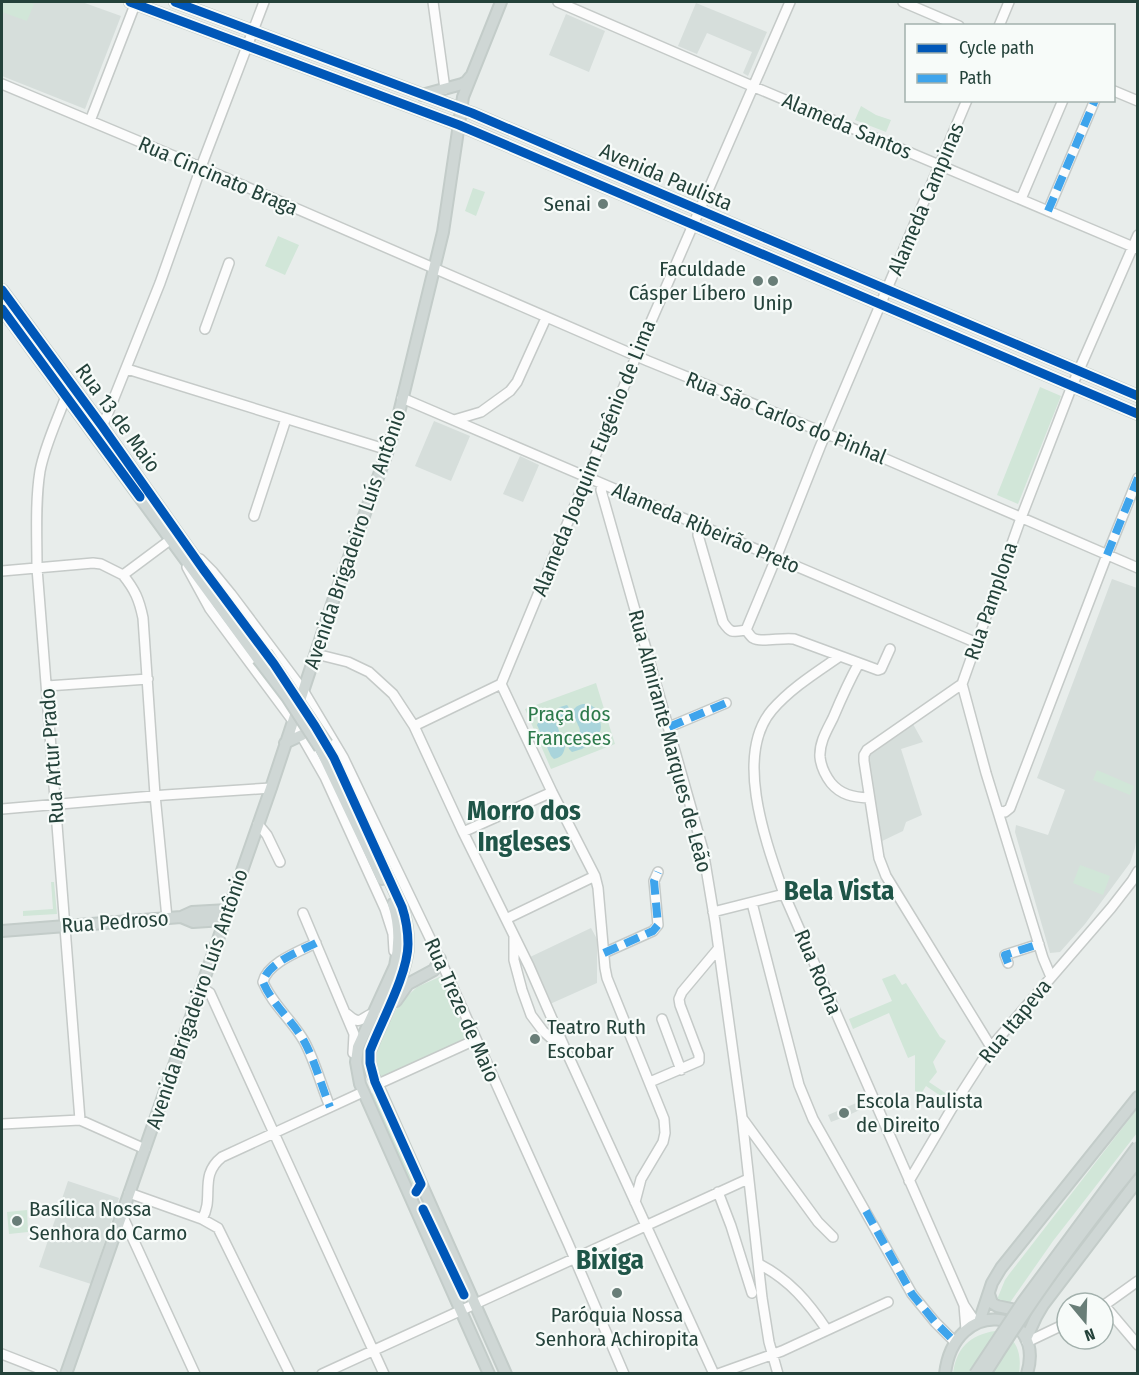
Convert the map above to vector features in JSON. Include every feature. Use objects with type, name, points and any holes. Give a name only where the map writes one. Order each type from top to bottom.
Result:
[{"type":"main road","name":"Avenida Paulista","points":[[134,2],[459,124],[1137,414]]},
{"type":"main road","name":"Avenida Paulista","points":[[175,2],[461,109],[1137,396]]},
{"type":"main road","name":"Avenida Brigadeiro Luís Antônio","points":[[66,1374],[271,788],[333,601],[388,450],[443,232],[463,97],[501,2]]},
{"type":"main road","points":[[422,95],[466,82],[471,74]]},
{"type":"main road","name":"Rua 13 de Maio","points":[[2,290],[97,430],[185,551],[201,581],[262,656]]},
{"type":"main road","name":"Rua 13 de Maio","points":[[2,309],[66,396],[97,430]]},
{"type":"main road","name":"Rua 13 de Maio","points":[[185,551],[203,569],[262,656]]},
{"type":"main road","points":[[262,656],[287,697],[323,746],[402,907],[408,946],[402,974],[370,1051],[370,1063],[376,1085],[506,1374]]},
{"type":"main road","points":[[285,743],[302,735]]},
{"type":"main road","points":[[323,746],[397,916],[399,940],[394,966]]},
{"type":"main road","name":"Rua Pedroso","points":[[2,931],[181,917],[192,912],[226,915]]},
{"type":"main road","points":[[388,1007],[408,984],[434,970],[440,959]]},
{"type":"main road","name":"Rua Treze de Maio","points":[[394,966],[358,1047],[356,1062],[361,1088],[489,1374]]},
{"type":"main road","points":[[977,1322],[992,1283],[1001,1268],[1137,1097]]},
{"type":"main road","points":[[975,1374],[1022,1303],[1137,1146]]},
{"type":"main road","points":[[985,1374],[1053,1273],[1137,1161]]},
{"type":"main road","points":[[1027,1340],[1035,1317],[1043,1305],[1137,1180]]},
{"type":"main road","points":[[408,1194],[413,1194],[421,1184]]},
{"type":"main road","points":[[415,1208],[420,1203],[429,1202]]},
{"type":"main road","points":[[989,1294],[992,1303],[1009,1309],[1028,1312],[1043,1305]]},
{"type":"main road","points":[[967,1309],[977,1312],[983,1308]]},
{"type":"main road","points":[[945,1374],[948,1357],[955,1342],[977,1322],[993,1318],[1007,1321],[1019,1329],[1027,1340],[1030,1356],[1027,1374]]},
{"type":"main road","points":[[480,1354],[494,1347]]},
{"type":"street","points":[[90,121],[134,2]]},
{"type":"street","points":[[97,430],[127,369],[264,2]]},
{"type":"street","points":[[433,2],[445,89]]},
{"type":"street","name":"Alameda Santos","points":[[558,2],[1135,248]]},
{"type":"street","name":"Alameda Joaquim Eugênio de Lima","points":[[501,684],[636,356],[790,2]]},
{"type":"street","points":[[903,2],[954,24]]},
{"type":"street","points":[[1000,24],[1010,2]]},
{"type":"street","name":"Rua Cincinato Braga","points":[[2,84],[434,269]]},
{"type":"street","points":[[1115,92],[1137,101]]},
{"type":"street","name":"Alameda Campinas","points":[[746,630],[966,102]]},
{"type":"street","points":[[1021,199],[1062,102]]},
{"type":"street","points":[[1048,211],[1094,102]]},
{"type":"street","name":"Rua Pamplona","points":[[1051,977],[1039,944],[962,684],[1021,518],[1072,387],[1135,248],[1137,235]]},
{"type":"street","points":[[205,329],[230,263]]},
{"type":"street","name":"Rua São Carlos do Pinhal","points":[[434,269],[1137,568]]},
{"type":"street","points":[[454,420],[478,414],[510,391],[517,382],[546,318]]},
{"type":"street","points":[[127,369],[388,450]]},
{"type":"street","name":"Rua Artur Prado","points":[[66,396],[40,472],[37,568],[80,1120]]},
{"type":"street","name":"Alameda Ribeirão Preto","points":[[402,398],[977,643]]},
{"type":"street","points":[[254,516],[286,418]]},
{"type":"street","points":[[999,812],[1005,812],[1010,808],[1137,478]]},
{"type":"street","name":"Rua Almirante Marques de Leão","points":[[602,484],[601,490],[704,850],[742,1117],[762,1298],[772,1355],[778,1374]]},
{"type":"street","points":[[699,524],[699,535],[723,622],[728,629],[735,632],[746,630],[752,638],[757,639],[794,639],[880,669],[890,649]]},
{"type":"street","points":[[123,575],[175,537]]},
{"type":"street","name":"Rua Treze de Maio","points":[[185,551],[213,572],[231,594],[303,690],[343,756],[440,959],[624,1374]]},
{"type":"street","name":"Rua Treze de Maio","points":[[185,551],[189,572],[210,609],[293,721],[325,777],[385,909],[393,934],[394,966]]},
{"type":"street","points":[[2,571],[101,564],[123,575],[140,602],[167,918]]},
{"type":"street","points":[[316,654],[348,662],[369,672],[393,694],[414,726],[529,966],[645,1226],[716,1374],[772,1355],[888,1302]]},
{"type":"street","name":"Rua Rocha","points":[[840,656],[771,711],[757,740],[754,774],[757,806],[767,845],[784,894],[909,1181],[967,1309],[977,1322]]},
{"type":"street","points":[[859,663],[845,688],[823,740],[820,757],[828,780],[840,791],[856,797],[868,798]]},
{"type":"street","points":[[268,688],[278,692],[289,690],[290,673]]},
{"type":"street","points":[[47,686],[148,679]]},
{"type":"street","points":[[414,726],[501,684],[595,876],[607,978],[664,1119],[663,1142],[641,1179],[635,1202]]},
{"type":"street","points":[[962,684],[867,750],[864,761],[879,858],[886,876],[991,1047]]},
{"type":"street","points":[[669,727],[726,703]]},
{"type":"street","points":[[302,735],[310,724],[315,708]]},
{"type":"street","points":[[308,745],[311,730],[325,725]]},
{"type":"street","points":[[2,809],[155,795],[271,788]]},
{"type":"street","points":[[463,832],[552,792]]},
{"type":"street","points":[[258,824],[267,835],[280,862]]},
{"type":"street","name":"Rua Itapeva","points":[[909,1181],[991,1047],[1111,908],[1137,871]]},
{"type":"street","points":[[604,952],[656,929],[658,925],[654,881],[658,872]]},
{"type":"street","points":[[506,919],[595,876]]},
{"type":"street","points":[[713,912],[784,894]]},
{"type":"street","points":[[752,903],[804,1100],[912,1294],[955,1342]]},
{"type":"street","points":[[202,1219],[207,1207],[209,1176],[216,1161],[330,1107],[361,1088],[352,1066],[354,1034],[303,913]]},
{"type":"street","points":[[514,937],[514,960],[531,1015],[543,1031],[567,1053]]},
{"type":"street","points":[[316,943],[280,962],[265,975],[263,982],[303,1040],[330,1107]]},
{"type":"street","points":[[1005,955],[1039,944]]},
{"type":"street","points":[[650,1082],[697,1063],[700,1058],[679,999],[718,949]]},
{"type":"street","points":[[201,987],[210,993],[384,1374]]},
{"type":"street","points":[[347,1014],[353,1020],[360,1021],[374,1013]]},
{"type":"street","points":[[662,1018],[681,1070]]},
{"type":"street","points":[[376,1085],[475,1040]]},
{"type":"street","points":[[742,1117],[818,1222],[833,1237]]},
{"type":"street","points":[[2,1124],[80,1120],[145,1149]]},
{"type":"street","points":[[621,1173],[628,1177],[641,1179]]},
{"type":"street","points":[[322,1374],[748,1179]]},
{"type":"street","points":[[718,1192],[752,1293]]},
{"type":"street","points":[[129,1193],[202,1219],[218,1228],[290,1374]]},
{"type":"street","points":[[122,1215],[195,1374]]},
{"type":"street","points":[[759,1264],[798,1292],[827,1330]]},
{"type":"street","points":[[1115,1297],[1137,1281]]},
{"type":"street","name":"Rua Rocha","points":[[966,1330],[967,1309]]},
{"type":"street","points":[[1115,1319],[1137,1345]]},
{"type":"street","points":[[1027,1340],[1055,1328]]},
{"type":"street","points":[[2,1354],[53,1374]]},
{"type":"shaded area","points":[[2,2],[82,2],[121,16],[85,109],[2,76]]},
{"type":"shaded area","points":[[696,3],[767,32],[748,76],[743,73],[752,52],[707,33],[697,54],[678,46]]},
{"type":"shaded area","points":[[566,14],[605,31],[589,72],[549,55]]},
{"type":"shaded area","points":[[434,421],[470,436],[451,481],[415,466]]},
{"type":"shaded area","points":[[520,456],[539,465],[523,502],[503,494]]},
{"type":"shaded area","points":[[1112,579],[1137,588],[1138,830],[1130,863],[1085,924],[1060,952],[1050,953],[1015,832],[1016,825],[1048,835],[1065,790],[1037,778]]},
{"type":"shaded area","points":[[913,724],[923,742],[901,749],[922,815],[906,822],[903,831],[880,842],[868,756]]},
{"type":"shaded area","points":[[591,928],[597,939],[597,983],[550,1004],[528,958]]},
{"type":"shaded area","name":"Escola Paulista de Direito","points":[[861,1101],[864,1108],[831,1122],[828,1115]]},
{"type":"shaded area","points":[[68,1181],[119,1198],[91,1284],[39,1267]]},
{"type":"green space","points":[[2,2],[34,4],[27,21],[2,12]]},
{"type":"green space","points":[[861,106],[876,115],[891,120],[886,132],[855,120]]},
{"type":"green space","points":[[473,188],[485,192],[476,216],[465,211]]},
{"type":"green space","points":[[278,236],[299,245],[285,275],[265,266]]},
{"type":"green space","points":[[1040,387],[1061,396],[1018,504],[997,495]]},
{"type":"green space","name":"Praça dos Franceses","points":[[596,683],[615,744],[551,769],[525,709]]},
{"type":"green space","points":[[1097,770],[1134,786],[1130,795],[1093,780]]},
{"type":"green space","points":[[1080,865],[1110,876],[1103,895],[1073,883]]},
{"type":"green space","points":[[51,882],[54,882],[57,914],[23,916],[23,911],[53,909]]},
{"type":"green space","points":[[895,974],[902,985],[906,983],[940,1037],[946,1041],[933,1062],[937,1072],[929,1082],[950,1096],[948,1101],[926,1086],[921,1094],[915,1091],[915,1055],[908,1058],[889,1013],[853,1029],[849,1019],[892,1001],[882,979]]},
{"type":"green space","points":[[444,975],[472,1038],[379,1081],[374,1063],[375,1050],[399,1004],[417,987]]},
{"type":"green space","points":[[374,1093],[414,1183],[411,1185],[370,1094]]},
{"type":"green space","points":[[1137,1109],[1137,1133],[1053,1241],[1009,1304],[996,1302],[1010,1273]]},
{"type":"green space","points":[[426,1209],[464,1295],[460,1296],[422,1211]]},
{"type":"green space","points":[[27,1210],[28,1232],[9,1234],[7,1212]]},
{"type":"green space","points":[[995,1331],[1008,1337],[1016,1346],[1020,1359],[1019,1373],[953,1374],[957,1357],[966,1344],[978,1336]]},
{"type":"water","points":[[589,704],[595,708],[600,720],[600,732],[593,737],[586,737],[581,733],[574,716],[575,708]]},
{"type":"water","points":[[567,705],[570,712],[567,720],[560,721],[554,718],[552,714],[560,707]]},
{"type":"water","points":[[539,721],[555,722],[566,743],[562,755],[554,759],[537,725]]},
{"type":"water","points":[[576,736],[583,740],[585,747],[572,752],[569,749],[569,743]]},
{"type":"marked path","points":[[1048,211],[1094,102]]},
{"type":"marked path","points":[[1107,555],[1138,478]]},
{"type":"marked path","points":[[669,727],[726,703]]},
{"type":"marked path","points":[[604,953],[653,931],[658,925],[654,881],[658,872]]},
{"type":"marked path","points":[[316,943],[277,963],[263,982],[304,1041],[330,1107]]},
{"type":"marked path","points":[[1008,963],[1005,955],[1039,944]]},
{"type":"marked path","points":[[866,1211],[912,1294],[955,1342]]},
{"type":"cycle path","points":[[130,2],[459,125],[1138,414]]},
{"type":"cycle path","points":[[175,2],[472,113],[1138,396]]},
{"type":"cycle path","points":[[2,290],[274,664],[334,758],[402,907],[406,921],[408,944],[404,969],[370,1051],[370,1063],[375,1082],[421,1184],[416,1192]]},
{"type":"cycle path","points":[[2,309],[140,497]]},
{"type":"cycle path","points":[[423,1209],[464,1295]]},
{"type":"place","name":"Senai","points":[[603,204]]},
{"type":"place","name":"Faculdade Cásper Líbero","points":[[758,281]]},
{"type":"place","name":"Unip","points":[[773,281]]},
{"type":"place","name":"Teatro Ruth Escobar","points":[[535,1039]]},
{"type":"place","name":"Escola Paulista de Direito","points":[[844,1113]]},
{"type":"place","name":"Basílica Nossa Senhora do Carmo","points":[[17,1221]]},
{"type":"place","name":"Paróquia Nossa Senhora Achiropita","points":[[617,1293]]},
{"type":"district","name":"Morro dos Ingleses","points":[[524,826]]},
{"type":"district","name":"Bela Vista","points":[[839,891]]},
{"type":"district","name":"Bixiga","points":[[610,1260]]}]
